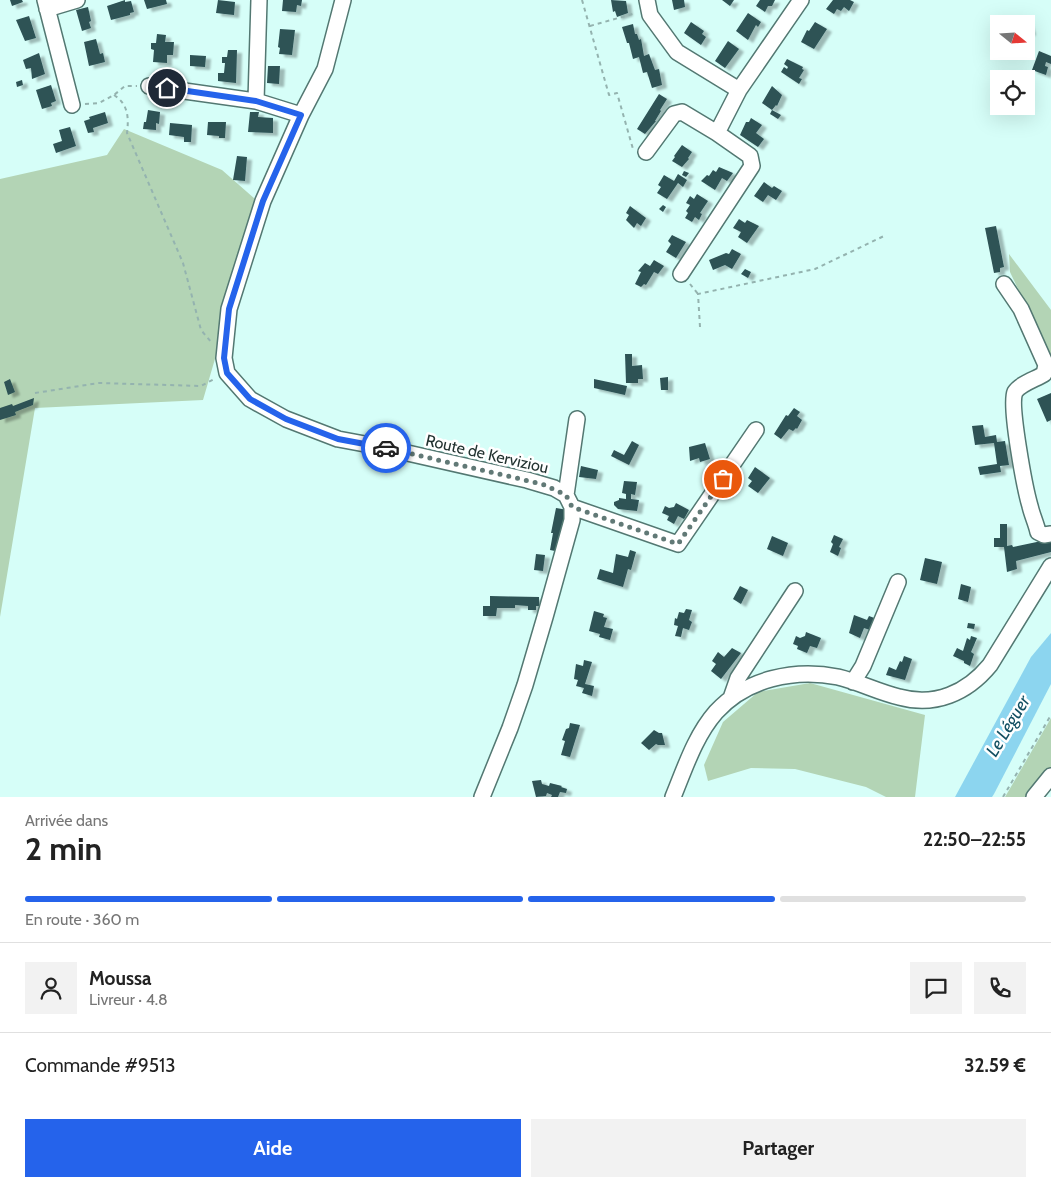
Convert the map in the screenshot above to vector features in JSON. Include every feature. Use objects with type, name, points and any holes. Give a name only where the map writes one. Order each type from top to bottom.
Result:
[{"type":"street","points":[[72,105],[46,5],[77,0]]},
{"type":"street","points":[[256,101],[259,0]]},
{"type":"street","points":[[227,373],[225,356],[229,309],[260,210],[301,115],[325,69],[343,0]]},
{"type":"street","points":[[717,133],[739,90],[800,0]]},
{"type":"street","points":[[648,5],[650,16],[677,52],[739,90]]},
{"type":"street","points":[[149,86],[256,101],[301,115]]},
{"type":"street","points":[[646,152],[674,114],[682,112],[750,156],[752,166],[681,274]]},
{"type":"street","points":[[1004,284],[1020,309],[1046,365],[1044,374],[1019,388],[1015,393],[1013,402],[1030,506],[1038,532],[1051,534]]},
{"type":"street","name":"Route de Kerviziou","points":[[227,373],[250,399],[286,419],[338,439],[527,480],[554,488],[569,501],[678,544],[756,430]]},
{"type":"street","points":[[482,797],[510,728],[572,520],[569,501],[576,419]]},
{"type":"street","points":[[673,797],[703,730],[715,713],[731,698],[758,683],[774,677],[802,673],[838,677],[901,698],[924,700],[948,697],[964,689],[990,665],[1051,566]]},
{"type":"street","points":[[853,682],[863,666],[898,582]]},
{"type":"street","points":[[731,698],[738,678],[795,591]]},
{"type":"street","points":[[1034,797],[1051,776]]},
{"type":"path","points":[[582,0],[609,95],[617,93],[634,153],[646,152]]},
{"type":"path","points":[[590,26],[648,5]]},
{"type":"path","points":[[72,105],[99,103],[114,95],[125,86],[149,86]]},
{"type":"path","points":[[114,95],[124,104],[129,119],[127,133],[183,263],[201,330],[225,356]]},
{"type":"path","points":[[700,327],[698,294],[815,269],[884,236]]},
{"type":"path","points":[[35,393],[99,383],[201,386],[227,373]]},
{"type":"path","points":[[1004,797],[1051,716]]},
{"type":"green space","points":[[124,129],[222,170],[255,199],[252,232],[203,400],[35,408],[0,617],[0,179],[107,155]]},
{"type":"green space","points":[[1009,254],[1051,310],[1051,359],[1010,272]]},
{"type":"green space","points":[[810,683],[925,715],[915,797],[886,797],[866,787],[795,769],[751,768],[708,781],[704,765],[723,722],[758,692]]},
{"type":"green space","points":[[1051,718],[1051,774],[1033,797],[1005,797]]},
{"type":"water","name":"Le Léguer","points":[[1051,633],[1051,684],[994,794],[992,797],[955,797],[1031,657]]},
{"type":"building","points":[[10,0],[22,0],[23,2],[12,6]]},
{"type":"building","points":[[125,0],[125,2],[131,1],[134,12],[130,13],[130,15],[111,20],[107,6]]},
{"type":"building","points":[[144,0],[166,0],[167,4],[147,9]]},
{"type":"building","points":[[218,0],[235,2],[234,15],[216,13]]},
{"type":"building","points":[[283,0],[302,0],[301,6],[297,5],[296,12],[282,11]]},
{"type":"building","points":[[611,0],[626,1],[628,13],[617,17],[615,11],[613,12]]},
{"type":"building","points":[[672,0],[684,0],[685,7],[674,10]]},
{"type":"building","points":[[722,0],[734,0],[730,6]]},
{"type":"building","points":[[760,0],[775,0],[772,6],[768,6],[765,12],[756,6]]},
{"type":"building","points":[[833,0],[850,0],[854,2],[849,11],[844,7],[841,11],[837,9],[834,14],[826,9]]},
{"type":"building","points":[[88,7],[91,28],[82,31],[76,10]]},
{"type":"building","points":[[748,13],[761,22],[758,27],[756,25],[748,40],[736,31]]},
{"type":"building","points":[[29,16],[36,38],[25,41],[16,20]]},
{"type":"building","points":[[691,22],[704,31],[702,34],[706,37],[701,45],[684,33]]},
{"type":"building","points":[[815,22],[827,29],[814,49],[801,42],[807,30],[809,31]]},
{"type":"building","points":[[633,24],[635,34],[637,34],[639,40],[641,39],[644,56],[649,54],[655,70],[659,69],[662,85],[652,88],[647,72],[643,73],[639,57],[633,59],[622,27]]},
{"type":"building","points":[[280,29],[295,30],[292,55],[279,54]]},
{"type":"building","points":[[157,34],[166,35],[165,42],[174,42],[173,55],[167,55],[167,63],[153,62],[154,50],[151,49],[151,43],[156,43]]},
{"type":"building","points":[[96,39],[100,54],[103,53],[105,62],[89,66],[84,42]]},
{"type":"building","points":[[728,41],[739,49],[725,68],[715,61]]},
{"type":"building","points":[[228,50],[237,50],[236,83],[218,81],[218,73],[224,73],[225,63],[222,63],[222,57],[227,57]]},
{"type":"building","points":[[1039,51],[1051,56],[1051,64],[1046,62],[1045,66],[1048,67],[1046,75],[1032,70]]},
{"type":"building","points":[[39,53],[45,74],[32,79],[31,68],[26,69],[23,60]]},
{"type":"building","points":[[190,55],[206,56],[205,67],[190,66]]},
{"type":"building","points":[[787,59],[803,67],[802,69],[804,70],[799,78],[802,79],[799,84],[781,72],[784,67],[787,69],[788,67],[784,64]]},
{"type":"building","points":[[268,66],[280,66],[279,84],[267,83]]},
{"type":"building","points":[[22,80],[23,85],[17,87],[16,82]]},
{"type":"building","points":[[51,85],[56,101],[51,103],[52,106],[42,109],[36,90]]},
{"type":"building","points":[[772,86],[782,95],[777,106],[772,110],[762,103]]},
{"type":"building","points":[[659,94],[667,99],[656,121],[645,134],[637,129]]},
{"type":"building","points":[[148,110],[160,112],[159,124],[156,123],[156,130],[143,129]]},
{"type":"building","points":[[772,110],[781,115],[778,119],[770,114]]},
{"type":"building","points":[[105,112],[108,123],[93,128],[94,132],[88,133],[84,121],[90,119],[89,117]]},
{"type":"building","points":[[250,112],[259,112],[258,117],[273,118],[273,133],[248,132]]},
{"type":"building","points":[[751,118],[762,125],[756,133],[764,139],[758,147],[740,135],[746,122],[749,122]]},
{"type":"building","points":[[208,122],[226,122],[225,138],[207,135]]},
{"type":"building","points":[[170,123],[192,125],[191,142],[184,142],[184,137],[169,135]]},
{"type":"building","points":[[70,127],[76,146],[56,153],[53,144],[62,141],[59,130]]},
{"type":"building","points":[[682,145],[692,152],[682,167],[672,161]]},
{"type":"building","points":[[237,156],[247,157],[245,181],[233,180]]},
{"type":"building","points":[[719,167],[733,173],[727,181],[722,178],[715,190],[701,181],[707,175],[709,176],[713,170],[716,172]]},
{"type":"building","points":[[684,171],[689,173],[686,177],[682,175]]},
{"type":"building","points":[[678,174],[687,180],[683,187],[678,183],[667,199],[657,193],[661,187],[658,185],[664,175],[674,181]]},
{"type":"building","points":[[764,182],[772,188],[774,186],[782,191],[776,200],[768,195],[763,202],[754,196]]},
{"type":"building","points":[[697,194],[708,201],[700,213],[702,214],[699,220],[695,217],[692,222],[685,218],[688,213],[686,211],[690,205],[686,203],[690,196],[694,199]]},
{"type":"building","points":[[663,205],[666,207],[663,212],[659,209]]},
{"type":"building","points":[[630,206],[646,218],[641,226],[637,223],[634,228],[626,220],[629,215],[626,213]]},
{"type":"building","points":[[739,219],[745,223],[747,220],[759,226],[747,243],[738,237],[741,232],[733,228]]},
{"type":"building","points":[[996,226],[1004,267],[1000,268],[1000,272],[994,273],[985,228]]},
{"type":"building","points":[[672,235],[686,242],[676,258],[666,252],[671,244],[668,241]]},
{"type":"building","points":[[732,249],[741,254],[732,269],[725,265],[713,270],[709,260],[726,253],[729,254]]},
{"type":"building","points":[[654,260],[664,266],[658,274],[654,272],[646,285],[644,284],[641,287],[635,284],[641,272],[638,271],[645,263],[650,266]]},
{"type":"building","points":[[745,269],[751,272],[748,278],[741,274]]},
{"type":"building","points":[[625,354],[632,354],[632,366],[642,365],[643,379],[638,379],[638,383],[626,383]]},
{"type":"building","points":[[668,377],[668,390],[661,390],[660,378]]},
{"type":"building","points":[[10,379],[15,392],[8,395],[4,382]]},
{"type":"building","points":[[594,379],[627,386],[625,395],[594,388]]},
{"type":"building","points":[[1051,393],[1051,420],[1047,422],[1037,399]]},
{"type":"building","points":[[34,398],[33,405],[15,412],[16,415],[0,420],[0,408],[12,404],[13,406]]},
{"type":"building","points":[[794,408],[800,412],[797,416],[802,420],[797,429],[793,431],[789,429],[781,439],[774,434],[786,415],[788,416]]},
{"type":"building","points":[[983,425],[985,437],[996,435],[997,442],[1005,441],[1009,465],[1000,466],[1001,472],[980,475],[978,467],[997,464],[994,443],[975,445],[972,426]]},
{"type":"building","points":[[632,441],[639,445],[629,465],[611,456],[614,450],[624,455]]},
{"type":"building","points":[[705,443],[710,459],[700,462],[699,458],[690,461],[689,447]]},
{"type":"building","points":[[581,466],[598,470],[596,479],[579,477]]},
{"type":"building","points":[[755,467],[770,478],[758,493],[748,486],[752,481],[748,478]]},
{"type":"building","points":[[624,481],[637,482],[635,495],[631,494],[631,499],[639,500],[637,511],[618,509],[614,505],[614,502],[619,500],[619,498],[626,499],[626,494],[622,493]]},
{"type":"building","points":[[676,503],[689,510],[684,519],[678,516],[674,524],[667,520],[669,516],[662,513],[665,506],[669,508],[674,507]]},
{"type":"building","points":[[556,508],[568,510],[560,552],[550,550]]},
{"type":"building","points":[[1000,524],[1007,524],[1007,546],[1012,545],[1013,547],[1051,539],[1051,552],[1016,561],[1017,569],[1007,572],[1004,547],[994,547],[994,538],[1000,538]]},
{"type":"building","points":[[834,535],[843,539],[839,547],[841,548],[838,556],[830,552]]},
{"type":"building","points":[[772,536],[788,543],[783,556],[767,549]]},
{"type":"building","points":[[630,550],[636,552],[631,570],[628,569],[623,587],[597,579],[600,569],[613,573],[616,554],[628,557]]},
{"type":"building","points":[[536,554],[545,555],[543,571],[534,570]]},
{"type":"building","points":[[925,558],[942,562],[937,584],[920,580]]},
{"type":"building","points":[[961,584],[971,587],[968,602],[958,599]]},
{"type":"building","points":[[740,586],[748,590],[741,604],[733,599]]},
{"type":"building","points":[[490,596],[539,597],[539,606],[536,606],[536,610],[528,610],[528,606],[515,605],[515,608],[497,608],[496,616],[483,616],[483,606],[490,606]]},
{"type":"building","points":[[686,609],[692,610],[689,620],[692,622],[689,630],[683,628],[681,637],[675,636],[678,626],[674,625],[675,618],[677,619],[679,612],[684,613]]},
{"type":"building","points":[[594,611],[604,614],[603,617],[607,618],[604,627],[613,629],[610,640],[599,637],[600,634],[589,631]]},
{"type":"building","points":[[854,615],[867,620],[869,616],[877,619],[873,631],[864,628],[860,638],[849,633]]},
{"type":"building","points":[[968,623],[975,624],[974,629],[967,628]]},
{"type":"building","points":[[806,632],[821,638],[817,648],[810,646],[807,653],[797,649],[798,646],[793,644],[796,636],[800,638],[805,636]]},
{"type":"building","points":[[971,636],[977,638],[971,652],[974,654],[970,666],[953,656],[957,648],[963,651],[967,638],[970,640]]},
{"type":"building","points":[[732,648],[741,653],[721,679],[711,671],[716,664],[712,661],[718,652],[724,657]]},
{"type":"building","points":[[904,656],[912,659],[905,680],[886,675],[889,667],[896,670]]},
{"type":"building","points":[[584,660],[592,662],[585,684],[594,686],[592,696],[582,693],[584,688],[576,686],[578,680],[574,679],[576,664],[583,666]]},
{"type":"building","points":[[570,723],[580,725],[570,757],[561,755],[565,741],[562,740]]},
{"type":"building","points":[[654,730],[662,733],[665,745],[656,744],[649,750],[641,743]]},
{"type":"building","points":[[541,780],[542,784],[549,786],[550,783],[562,786],[567,789],[566,793],[560,792],[558,797],[551,797],[552,795],[547,793],[546,796],[536,797],[532,781]]},
{"type":"way so far","points":[[386,448],[542,484],[566,495],[572,507],[678,544],[723,479]]},
{"type":"route","points":[[167,88],[256,101],[301,115],[263,201],[229,309],[224,358],[227,373],[250,399],[286,419],[338,439],[386,448]]}]
